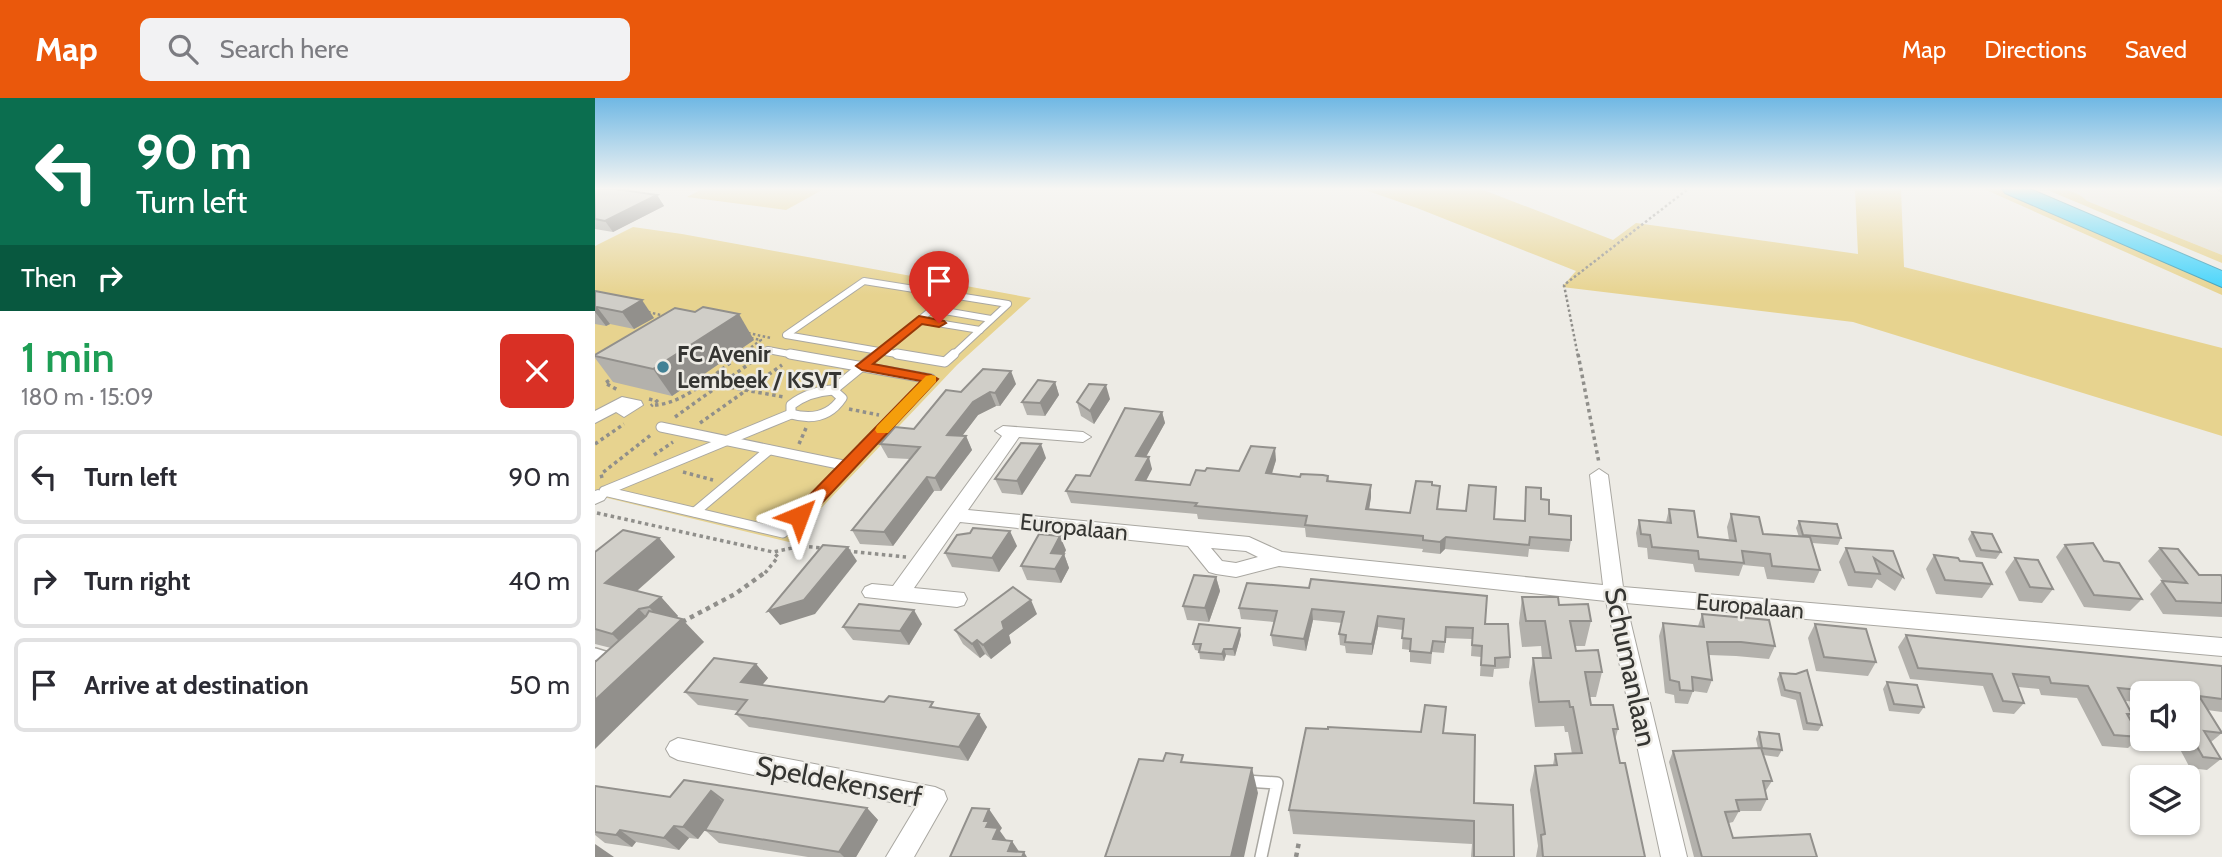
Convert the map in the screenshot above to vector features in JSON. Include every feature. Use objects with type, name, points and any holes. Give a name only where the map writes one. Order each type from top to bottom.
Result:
[{"type":"highway","points":[[2094,224],[2222,280]]},
{"type":"highway","points":[[2116,224],[2222,269]]},
{"type":"street","points":[[595,425],[611,414]]},
{"type":"street","points":[[900,592],[955,515],[1007,431],[1083,437]]},
{"type":"street","name":"Schumanlaan","points":[[1599,475],[1614,594],[1674,857]]},
{"type":"street","name":"Europalaan","points":[[955,515],[1193,540],[1223,540],[1249,544],[1279,559],[1614,594],[2222,647]]},
{"type":"street","name":"Europalaan","points":[[1193,540],[1216,567],[1237,570],[1279,559]]},
{"type":"street","points":[[872,592],[900,592],[957,599]]},
{"type":"street","name":"Speldekenserf","points":[[678,749],[935,799],[899,857]]},
{"type":"lane","points":[[864,281],[950,295],[1008,304],[945,362],[786,335],[864,281]]},
{"type":"lane","points":[[791,414],[791,405],[797,399],[811,393],[833,390],[950,295]]},
{"type":"lane","points":[[933,309],[991,319]]},
{"type":"lane","points":[[919,320],[980,330]]},
{"type":"lane","points":[[599,495],[695,512],[783,533],[931,379],[768,350]]},
{"type":"lane","points":[[599,495],[791,414],[811,418],[836,407],[842,398],[833,390]]},
{"type":"lane","points":[[661,427],[848,466]]},
{"type":"lane","points":[[695,512],[769,450]]},
{"type":"lane","points":[[595,654],[618,662]]},
{"type":"lane","points":[[1227,780],[1277,783],[1261,857]]},
{"type":"path","points":[[1599,475],[1599,454],[1564,285],[1642,224]]},
{"type":"path","points":[[647,312],[674,318]]},
{"type":"path","points":[[748,333],[772,338]]},
{"type":"path","points":[[653,405],[669,404],[681,398],[761,340],[740,336]]},
{"type":"path","points":[[616,376],[605,383],[622,392]]},
{"type":"path","points":[[717,385],[797,399]]},
{"type":"path","points":[[836,407],[894,418]]},
{"type":"path","points":[[793,455],[811,418]]},
{"type":"path","points":[[664,468],[729,484]]},
{"type":"path","points":[[672,628],[719,605],[761,578],[778,557],[773,552]]},
{"type":"path","points":[[1296,857],[1299,842]]},
{"type":"shaded area","points":[[1458,224],[1573,224],[1613,240],[1634,224],[1646,224],[1858,254],[1857,224],[1902,224],[1904,267],[2222,348],[2222,436],[1853,322],[1562,287],[1576,271]]},
{"type":"shaded area","points":[[2064,224],[2080,224],[2222,286],[2222,295]]},
{"type":"shaded area","points":[[2130,224],[2146,224],[2222,255],[2222,263]]},
{"type":"shaded area","points":[[2146,224],[2222,224],[2222,255]]},
{"type":"shaded area","points":[[633,227],[1031,298],[957,365],[789,542],[595,495],[595,246]]},
{"type":"building","points":[[595,291],[642,300],[622,312],[595,308]]},
{"type":"building","points":[[703,307],[739,314],[653,369],[595,356],[675,308],[695,312]]},
{"type":"building","points":[[983,369],[1011,371],[995,393],[990,392],[973,402],[947,435],[966,436],[935,478],[927,477],[884,532],[852,530],[920,447],[880,444],[895,427],[914,429],[946,390],[961,392]]},
{"type":"building","points":[[1038,380],[1055,382],[1040,403],[1022,402]]},
{"type":"building","points":[[1089,384],[1106,385],[1090,411],[1077,402]]},
{"type":"building","points":[[1125,408],[1162,412],[1136,456],[1149,457],[1136,480],[1190,485],[1196,470],[1205,471],[1207,468],[1239,471],[1251,446],[1275,448],[1266,473],[1300,477],[1301,474],[1323,475],[1328,476],[1327,481],[1371,485],[1366,509],[1410,513],[1416,481],[1432,482],[1432,485],[1440,486],[1437,509],[1466,511],[1469,485],[1496,487],[1494,519],[1525,521],[1526,487],[1541,488],[1541,499],[1549,500],[1549,514],[1571,516],[1571,540],[1530,537],[1529,545],[1446,537],[1440,542],[1423,540],[1423,536],[1305,525],[1307,516],[1066,491],[1076,475],[1090,476]]},
{"type":"building","points":[[1021,443],[1041,444],[1017,481],[995,479]]},
{"type":"building","points":[[1669,509],[1694,511],[1698,537],[1736,541],[1731,514],[1759,517],[1763,534],[1810,537],[1820,570],[1772,566],[1770,554],[1742,551],[1744,563],[1699,559],[1698,551],[1652,547],[1650,535],[1641,534],[1639,520],[1671,523]]},
{"type":"building","points":[[1799,521],[1837,524],[1841,538],[1803,535]]},
{"type":"building","points":[[973,528],[1010,531],[992,558],[945,553],[957,535],[970,533]]},
{"type":"building","points":[[623,530],[659,538],[605,583],[661,597],[649,607],[639,609],[612,634],[595,629],[595,552]]},
{"type":"building","points":[[1972,532],[1992,534],[2001,552],[1981,550]]},
{"type":"building","points":[[1039,534],[1060,536],[1051,553],[1064,554],[1055,569],[1021,566]]},
{"type":"building","points":[[2093,543],[2104,561],[2119,563],[2142,599],[2094,595],[2065,545]]},
{"type":"building","points":[[823,545],[848,547],[804,600],[768,611]]},
{"type":"building","points":[[1846,548],[1893,551],[1903,577],[1874,558],[1880,574],[1855,572]]},
{"type":"building","points":[[2160,548],[2178,549],[2199,575],[2221,575],[2222,603],[2176,601],[2162,581],[2187,583]]},
{"type":"building","points":[[1934,555],[1982,563],[1992,584],[1945,580]]},
{"type":"building","points":[[2015,558],[2038,560],[2053,589],[2030,587]]},
{"type":"building","points":[[1194,575],[1216,577],[1205,608],[1183,606]]},
{"type":"building","points":[[1311,579],[1487,596],[1485,624],[1508,624],[1510,657],[1495,658],[1495,666],[1481,665],[1482,646],[1472,645],[1473,628],[1446,627],[1445,642],[1433,641],[1431,653],[1410,651],[1411,639],[1402,638],[1404,619],[1378,616],[1372,644],[1345,642],[1346,635],[1339,634],[1344,612],[1312,609],[1304,639],[1271,635],[1277,611],[1239,608],[1247,583],[1309,588]]},
{"type":"building","points":[[1013,587],[1031,600],[1002,622],[1004,629],[983,645],[977,640],[972,644],[955,630]]},
{"type":"building","points":[[1522,597],[1558,597],[1559,605],[1588,604],[1591,621],[1570,621],[1576,651],[1598,650],[1602,672],[1585,672],[1591,705],[1613,705],[1618,729],[1613,729],[1620,763],[1625,763],[1645,857],[1543,857],[1541,835],[1545,834],[1535,766],[1557,765],[1555,754],[1582,753],[1573,707],[1570,707],[1569,701],[1539,702],[1533,658],[1551,658],[1545,621],[1526,621]]},
{"type":"building","points":[[859,604],[914,610],[900,631],[843,627]]},
{"type":"building","points":[[649,611],[682,619],[595,700],[595,662]]},
{"type":"building","points":[[1702,614],[1769,620],[1775,646],[1707,642],[1712,680],[1692,677],[1693,691],[1680,690],[1679,682],[1670,680],[1663,623],[1704,627]]},
{"type":"building","points":[[1199,624],[1240,628],[1233,649],[1224,649],[1222,654],[1199,652],[1201,644],[1193,644]]},
{"type":"building","points":[[1815,624],[1866,629],[1876,662],[1824,657]]},
{"type":"building","points":[[1906,635],[2222,666],[2222,699],[2200,696],[2200,681],[2130,681],[2130,689],[2118,688],[2130,710],[2130,714],[2127,714],[2130,719],[2130,736],[2114,735],[2088,686],[2051,683],[2049,677],[2013,674],[2024,703],[2003,701],[1992,674],[1918,668]]},
{"type":"building","points":[[714,658],[756,664],[741,682],[884,702],[889,696],[933,702],[930,707],[979,714],[959,747],[736,714],[747,700],[685,692]]},
{"type":"building","points":[[1807,670],[1822,725],[1807,723],[1800,693],[1785,690],[1780,673],[1796,674]]},
{"type":"building","points":[[1887,682],[1917,685],[1924,707],[1894,704]]},
{"type":"building","points":[[2200,698],[2222,733],[2204,731],[2221,759],[2203,757],[2200,751]]},
{"type":"building","points":[[1425,705],[1446,707],[1443,733],[1475,735],[1474,803],[1513,805],[1514,857],[1474,857],[1474,821],[1289,810],[1306,728],[1421,732]]},
{"type":"building","points":[[1759,732],[1779,734],[1782,750],[1762,748]]},
{"type":"building","points":[[1761,748],[1772,781],[1763,781],[1767,799],[1736,800],[1739,811],[1725,812],[1733,838],[1810,834],[1817,857],[1702,857],[1673,751]]},
{"type":"building","points":[[1166,753],[1183,755],[1181,762],[1252,768],[1231,857],[1105,857],[1139,759],[1163,761]]},
{"type":"building","points":[[684,780],[867,808],[839,852],[705,830],[723,800],[711,791],[683,827],[674,826],[664,838],[620,830],[616,835],[595,832],[595,786],[670,797]]},
{"type":"building","points":[[972,808],[989,809],[984,821],[989,821],[986,827],[998,828],[993,839],[1012,841],[1008,851],[1024,852],[1022,857],[950,857]]},
{"type":"slow traffic","points":[[882,430],[931,379]]},
{"type":"place","name":"FC Avenir Lembeek / KSVT","points":[[663,367]]},
{"type":"route","points":[[799,516],[931,379],[862,366],[919,320],[939,323]]}]
